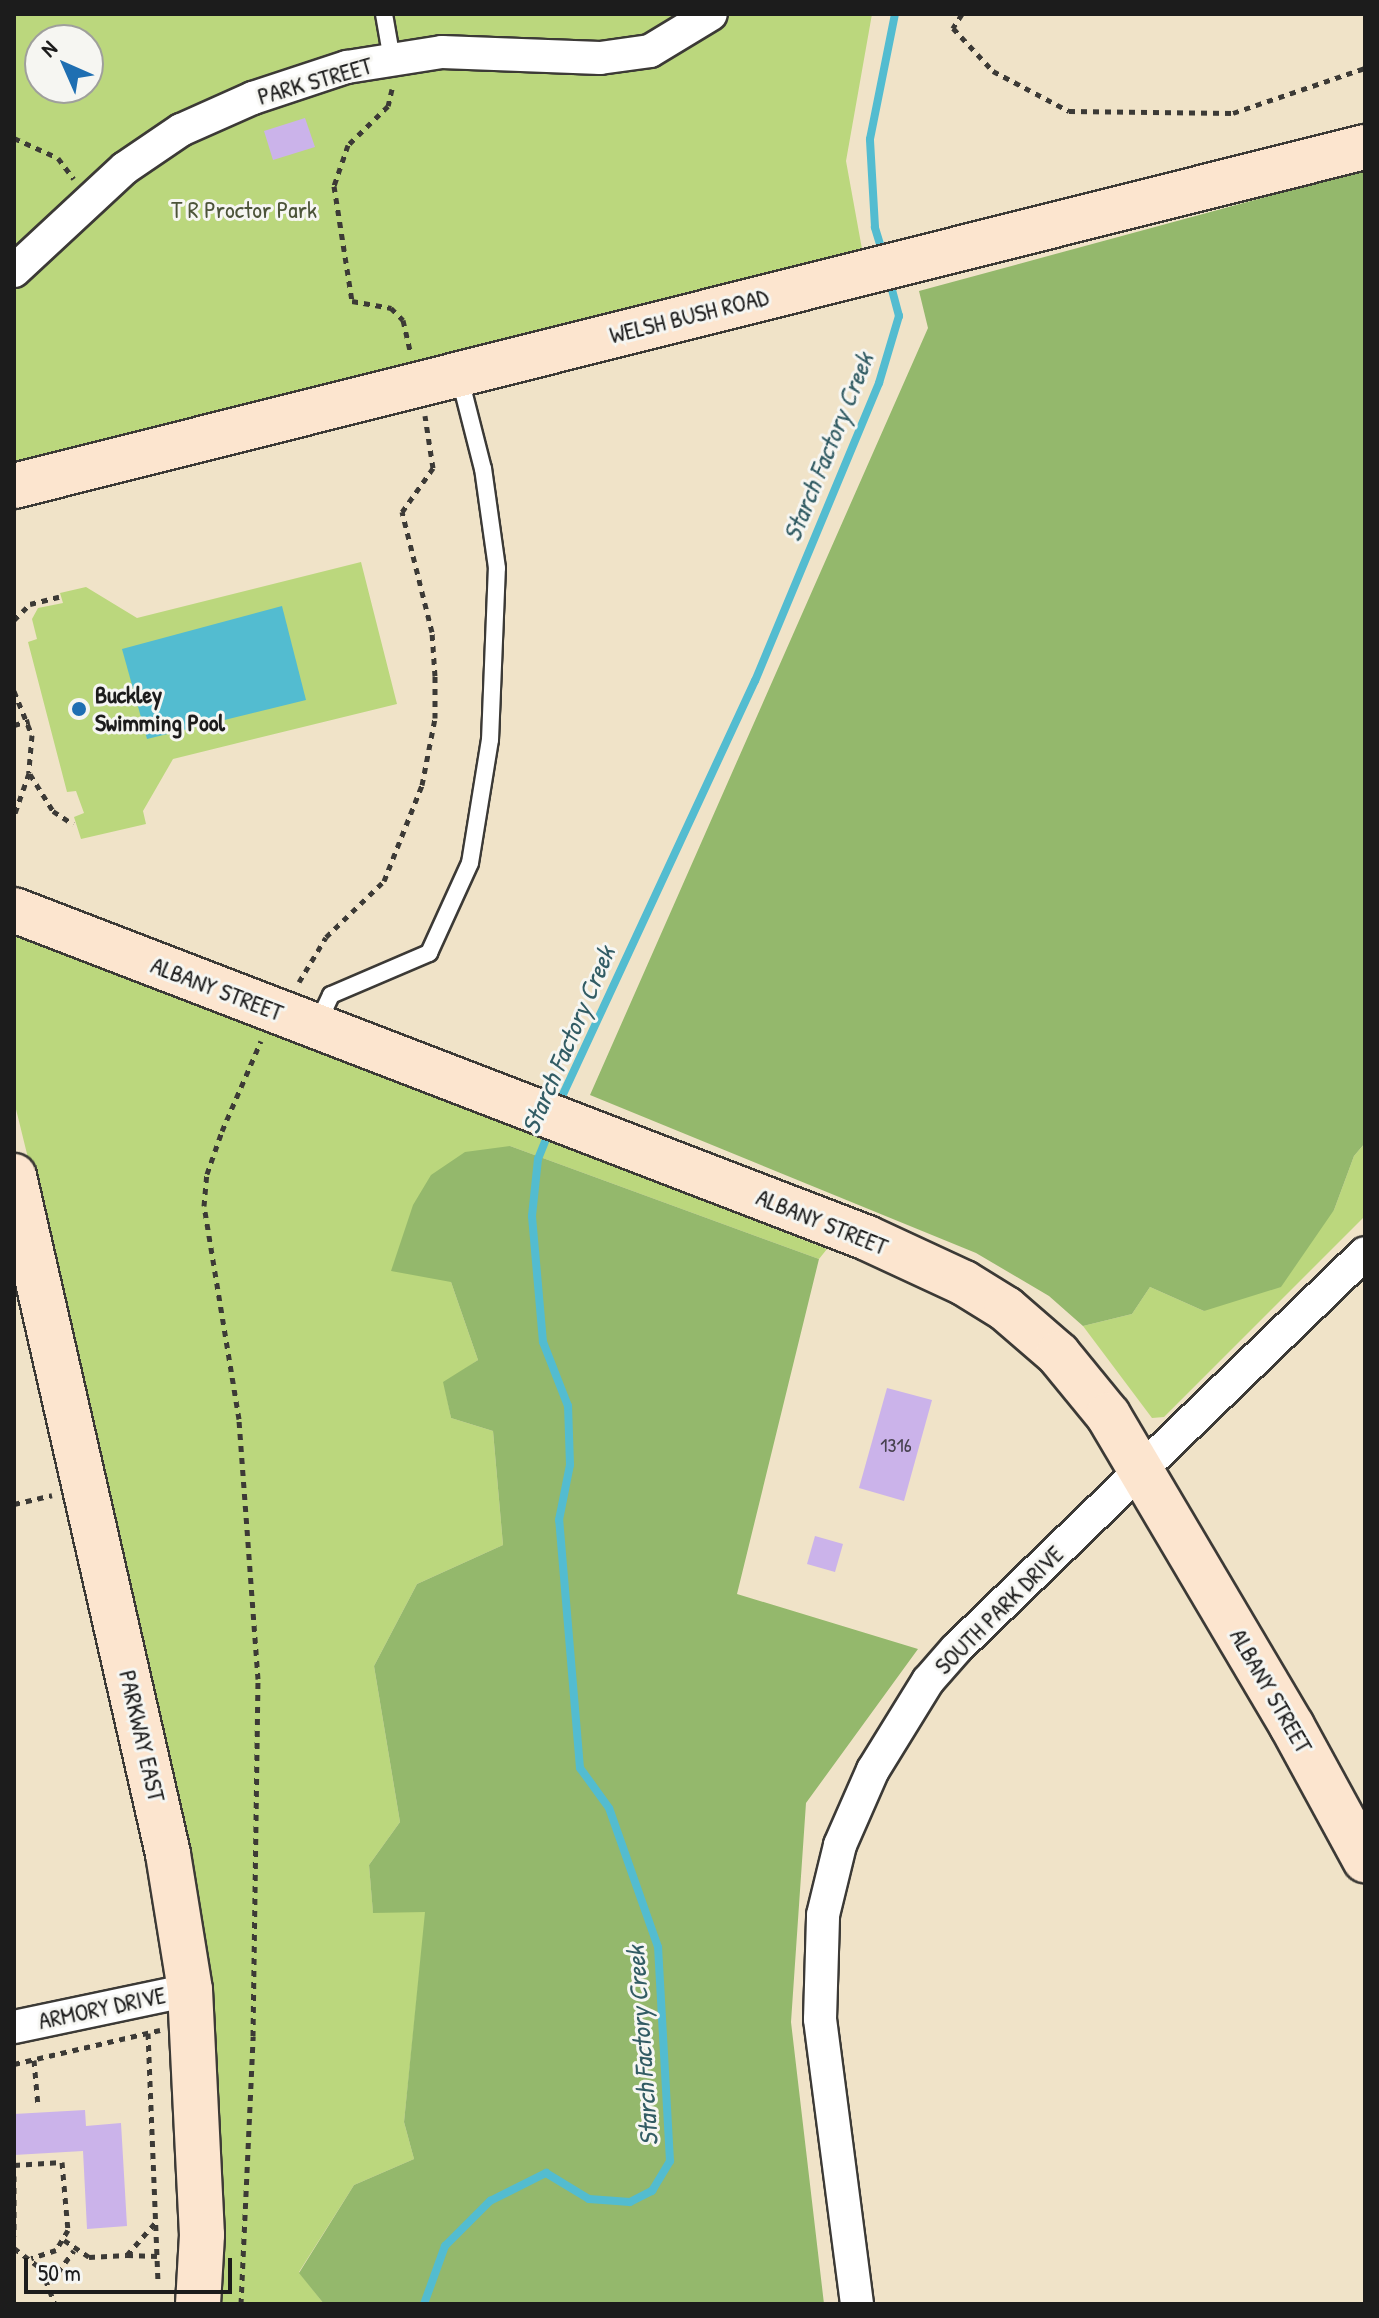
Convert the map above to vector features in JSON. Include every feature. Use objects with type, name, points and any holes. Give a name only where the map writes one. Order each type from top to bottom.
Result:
[{"type":"street","name":"PARK STREET","points":[[14,271],[89,200],[181,130],[253,98],[347,67],[442,52],[600,58],[650,51],[711,14]]},
{"type":"street","name":"WELSH BUSH ROAD","points":[[14,486],[1365,147]]},
{"type":"street","name":"ALBANY STREET","points":[[14,910],[308,1011],[867,1238],[964,1283],[1006,1309],[1058,1354],[1108,1415],[1365,1860]]},
{"type":"street","name":"PARKWAY EAST","points":[[14,1176],[165,1839],[190,1990],[202,2235],[198,2304]]},
{"type":"street","name":"SOUTH PARK DRIVE","points":[[857,2304],[820,2019],[823,1915],[840,1845],[873,1770],[928,1681],[1365,1253]]},
{"type":"street","name":"ARMORY DRIVE","points":[[14,2027],[190,1990]]},
{"type":"lane","points":[[384,14],[392,60]]},
{"type":"lane","points":[[308,1011],[331,995],[429,953],[470,863],[490,740],[497,568],[483,469],[459,374]]},
{"type":"path","points":[[962,14],[953,28],[993,71],[1069,111],[1233,113],[1365,68]]},
{"type":"path","points":[[392,60],[393,97],[348,145],[334,186],[352,301],[391,308],[403,320],[411,357]]},
{"type":"path","points":[[14,138],[58,158],[89,200]]},
{"type":"path","points":[[308,1011],[298,984],[326,937],[384,881],[422,785],[435,718],[432,632],[402,512],[433,468],[423,403]]},
{"type":"path","points":[[14,620],[30,604],[59,597]]},
{"type":"path","points":[[14,691],[29,721],[29,773],[14,816]]},
{"type":"path","points":[[14,725],[29,721]]},
{"type":"path","points":[[29,773],[53,811],[73,824]]},
{"type":"path","points":[[241,2304],[253,2036],[258,1679],[239,1419],[204,1206],[207,1174],[264,1033]]},
{"type":"path","points":[[14,1504],[61,1493]]},
{"type":"path","points":[[14,2064],[148,2033],[158,2281]]},
{"type":"path","points":[[34,2060],[38,2106]]},
{"type":"path","points":[[14,2165],[62,2162],[68,2230],[64,2240],[31,2258]]},
{"type":"path","points":[[14,2176],[14,2236]]},
{"type":"path","points":[[127,2255],[156,2221]]},
{"type":"path","points":[[64,2240],[74,2250],[89,2257],[157,2256]]},
{"type":"path","points":[[14,2248],[31,2258],[51,2282],[55,2304]]},
{"type":"path","points":[[51,2282],[74,2250]]},
{"type":"green space","name":"T R Proctor Park","points":[[14,14],[872,14],[846,161],[862,249],[843,253],[845,260],[14,470]]},
{"type":"green space","points":[[1365,170],[1365,1143],[1354,1156],[1334,1210],[1281,1287],[1204,1311],[1150,1287],[1132,1314],[1083,1326],[1049,1296],[976,1253],[590,1095],[928,328],[919,291]]},
{"type":"green space","points":[[361,562],[397,704],[173,759],[143,811],[146,824],[81,839],[74,817],[84,813],[76,791],[67,792],[28,642],[37,639],[32,619],[38,608],[63,603],[60,593],[86,587],[137,618]]},
{"type":"green space","points":[[14,933],[827,1249],[819,1259],[510,1146],[451,1282],[478,1360],[444,1383],[451,1418],[493,1431],[503,1545],[417,1584],[374,1666],[400,1822],[369,1865],[373,1912],[426,1911],[404,2122],[414,2159],[354,2185],[299,2272],[324,2304],[218,2304],[221,2172],[208,1980],[55,1268],[14,1101]]},
{"type":"green space","points":[[1365,1143],[1365,1216],[1164,1417],[1152,1418],[1083,1326],[1132,1314],[1150,1287],[1204,1311],[1334,1210],[1354,1156]]},
{"type":"green space","points":[[510,1146],[819,1259],[737,1594],[918,1649],[806,1803],[791,2022],[824,2304],[324,2304],[299,2273],[354,2185],[414,2159],[404,2122],[425,1912],[373,1913],[369,1865],[400,1822],[374,1666],[417,1584],[503,1545],[493,1431],[451,1418],[443,1382],[478,1360],[451,1282],[391,1271],[413,1205],[431,1175],[465,1152]]},
{"type":"water","points":[[282,606],[306,700],[147,739],[122,649]]},
{"type":"building","points":[[305,118],[315,147],[273,160],[264,131]]},
{"type":"building","points":[[887,1388],[932,1400],[904,1501],[859,1488]]},
{"type":"building","points":[[815,1536],[843,1544],[835,1572],[807,1564]]},
{"type":"building","points":[[85,2110],[86,2126],[121,2123],[127,2226],[87,2229],[83,2151],[14,2155],[14,2114]]},
{"type":"waterway","name":"Starch Factory Creek","points":[[883,254],[875,227],[870,139],[895,14]]},
{"type":"waterway","name":"Starch Factory Creek","points":[[558,1105],[755,681],[879,383],[899,316],[889,279]]},
{"type":"waterway","name":"Starch Factory Creek","points":[[424,2304],[445,2246],[490,2201],[546,2173],[589,2199],[630,2202],[652,2191],[670,2161],[658,1947],[609,1808],[580,1768],[559,1520],[570,1465],[568,1406],[543,1342],[532,1216],[538,1159],[550,1129]]},
{"type":"place","name":"Buckley Swimming Pool","points":[[79,709]]}]
